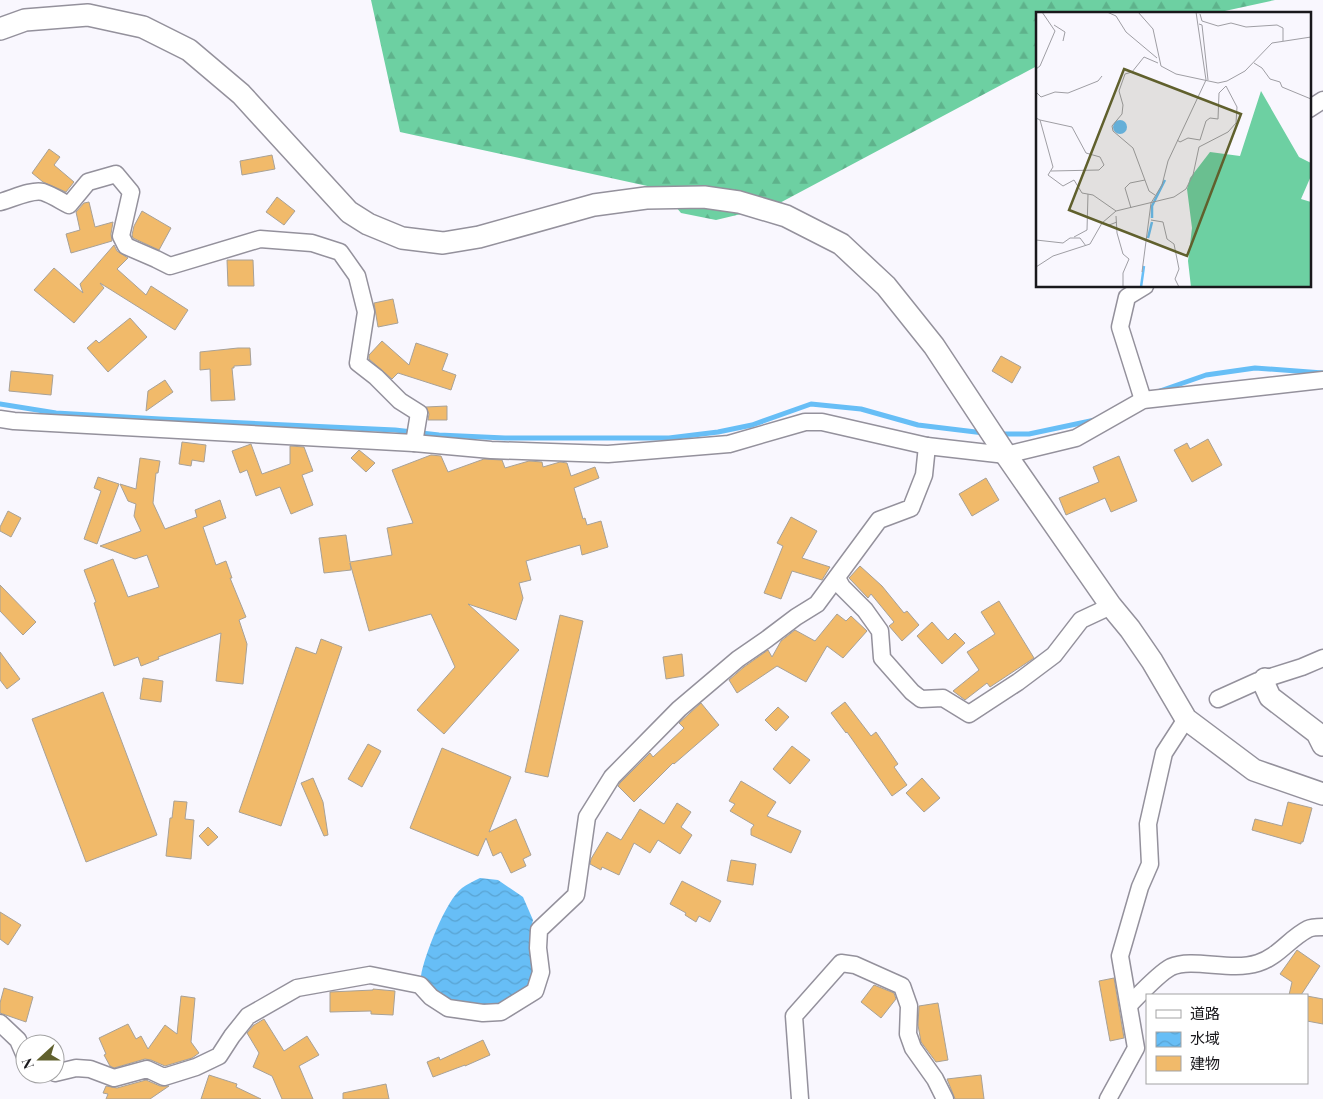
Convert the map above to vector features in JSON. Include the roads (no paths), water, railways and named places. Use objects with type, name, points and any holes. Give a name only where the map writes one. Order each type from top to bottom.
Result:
[{"type":"street","points":[[0,29],[26,20],[88,15],[142,27],[189,50],[241,94],[349,212],[368,224],[402,238],[443,243],[479,237],[594,205],[646,198],[704,197],[739,202],[786,216],[841,244],[886,286],[934,346],[1006,455],[1111,606],[1152,661],[1186,719],[1254,770],[1322,789]]},
{"type":"street","points":[[1310,109],[1323,100]]},
{"type":"street","points":[[0,202],[32,192],[43,192],[69,205],[88,182],[116,174],[131,192],[121,236],[126,246],[170,266],[260,239],[312,242],[340,252],[357,276],[366,312],[358,363],[376,377],[400,401],[419,413],[414,443]]},
{"type":"street","points":[[1142,288],[1127,297],[1120,327],[1143,400]]},
{"type":"street","points":[[0,419],[414,443],[491,450],[608,454],[730,444],[806,422],[822,422],[927,446],[1006,455],[1076,438],[1143,400],[1323,380]]},
{"type":"street","points":[[65,1071],[76,1068],[90,1069],[114,1078],[147,1069],[164,1077],[196,1067],[219,1056],[248,1016],[297,988],[370,975],[420,985],[431,997],[448,1008],[483,1013],[501,1012],[535,991],[542,972],[538,948],[540,930],[576,895],[586,817],[612,777],[679,709],[738,658],[767,640],[796,617],[817,604],[879,520],[911,508],[924,476],[927,446]]},
{"type":"street","points":[[837,578],[842,587],[865,610],[880,631],[882,658],[912,692],[921,698],[942,698],[969,714],[1018,682],[1054,655],[1081,620],[1111,606]]},
{"type":"street","points":[[1218,699],[1265,679],[1323,658]]},
{"type":"street","points":[[1265,679],[1265,686],[1270,697],[1317,732],[1323,745]]},
{"type":"street","points":[[1108,1099],[1136,1048],[1120,956],[1140,886],[1150,864],[1148,824],[1164,753],[1186,719]]},
{"type":"street","points":[[1129,1005],[1170,968],[1184,963],[1220,967],[1258,964],[1281,951],[1309,928],[1323,927]]},
{"type":"street","points":[[800,1099],[794,1016],[841,963],[855,965],[902,986],[909,1006],[908,1034],[910,1041],[923,1064],[935,1079],[945,1099]]},
{"type":"street","points":[[0,1023],[15,1037]]},
{"type":"water","points":[[480,878],[498,880],[523,897],[533,920],[530,933],[533,948],[534,981],[529,990],[501,1005],[459,1005],[431,990],[421,976],[431,943],[449,904],[462,888]]},
{"type":"waterway","points":[[1157,392],[1206,375],[1255,368],[1323,373]]},
{"type":"waterway","points":[[0,404],[56,413],[395,430],[439,435],[505,438],[669,438],[718,432],[752,425],[811,404],[861,409],[918,425],[984,433]]},
{"type":"waterway","points":[[1000,434],[1029,434],[1095,420]]}]
